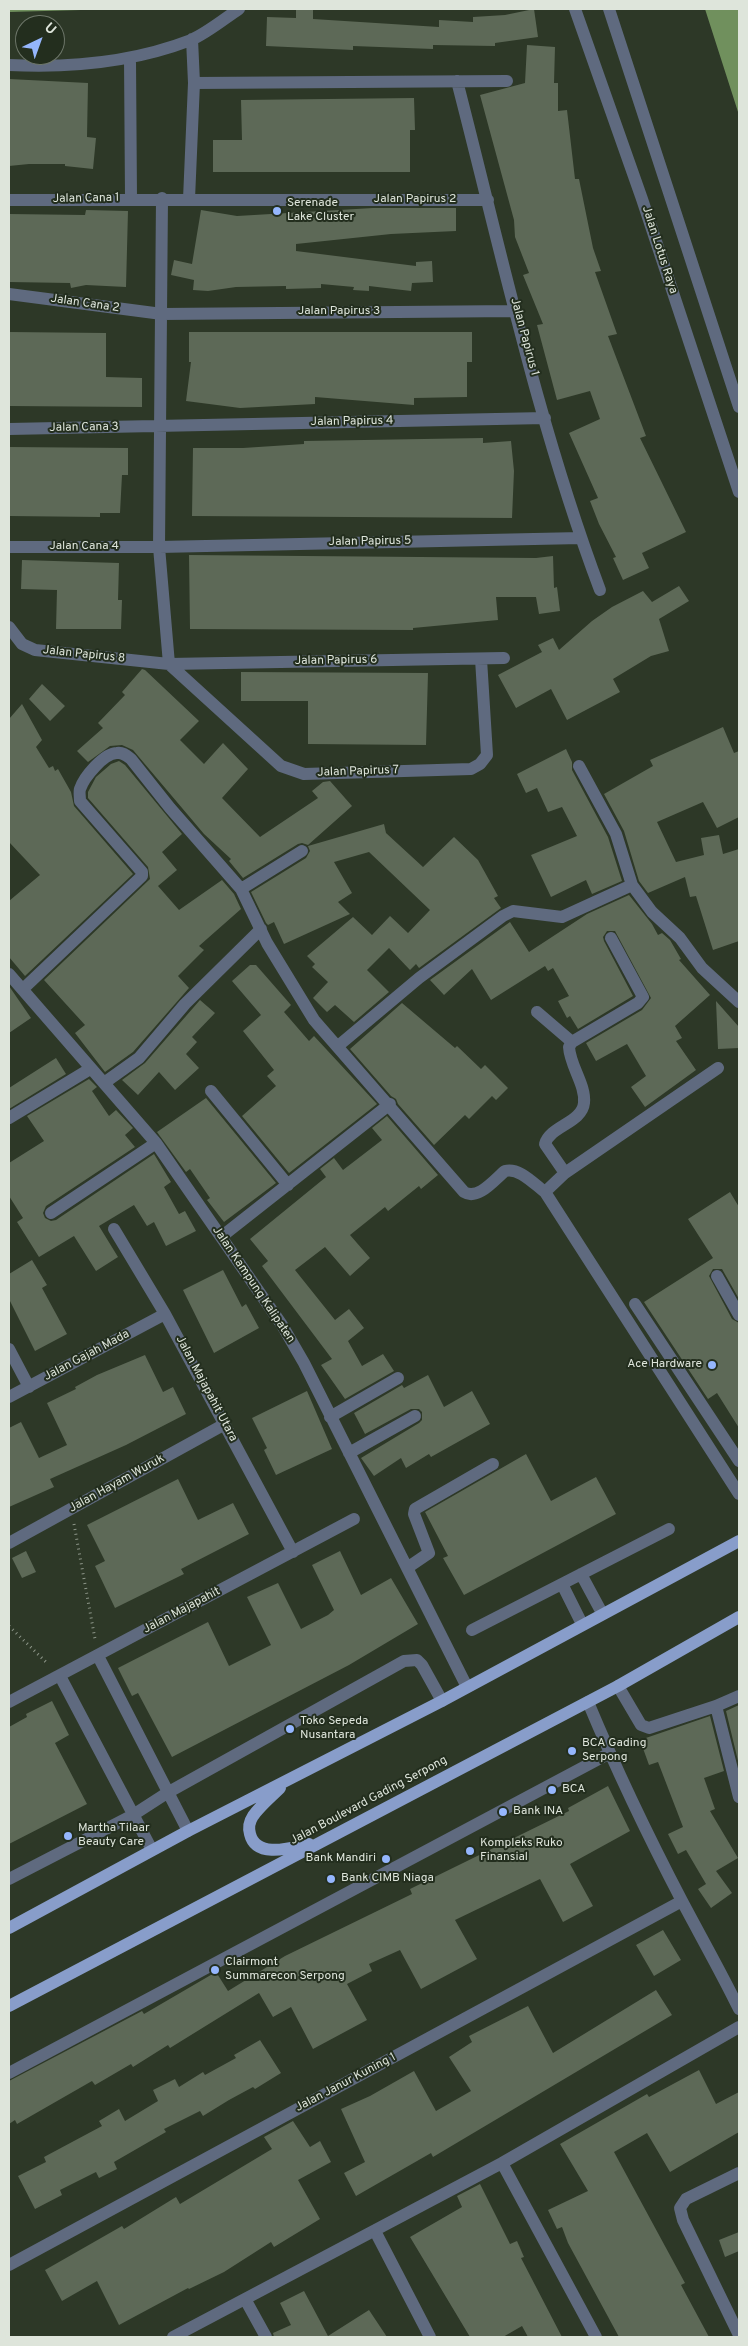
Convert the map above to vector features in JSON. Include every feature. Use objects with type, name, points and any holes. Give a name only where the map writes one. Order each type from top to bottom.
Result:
[{"type":"main road","points":[[9,1928],[188,1831],[442,1701],[602,1613],[739,1541]]},
{"type":"main road","name":"Jalan Boulevard Gading Serpong","points":[[9,2006],[588,1702],[739,1617]]},
{"type":"main road","points":[[288,1780],[253,1816],[248,1827],[251,1839],[265,1850],[280,1850],[321,1842]]},
{"type":"street","points":[[9,65],[35,67],[130,58],[192,39],[239,9]]},
{"type":"street","name":"Jalan Lotus Raya","points":[[575,9],[642,199],[739,492]]},
{"type":"street","points":[[609,9],[739,408]]},
{"type":"street","points":[[189,198],[194,83],[192,39]]},
{"type":"street","points":[[130,58],[131,198]]},
{"type":"street","name":"Jalan Papirus 1","points":[[457,81],[545,418],[580,538],[600,590]]},
{"type":"street","points":[[194,83],[507,81]]},
{"type":"street","points":[[162,198],[159,547],[169,664]]},
{"type":"street","name":"Jalan Cana 1","points":[[9,200],[162,198]]},
{"type":"street","name":"Jalan Papirus 2","points":[[162,198],[488,200]]},
{"type":"street","name":"Jalan Cana 2","points":[[9,294],[162,314]]},
{"type":"street","name":"Jalan Papirus 3","points":[[162,314],[516,311]]},
{"type":"street","name":"Jalan Papirus 4","points":[[159,426],[545,418]]},
{"type":"street","name":"Jalan Cana 3","points":[[9,429],[159,426]]},
{"type":"street","name":"Jalan Papirus 5","points":[[159,547],[580,538]]},
{"type":"street","name":"Jalan Cana 4","points":[[9,547],[159,547]]},
{"type":"street","name":"Jalan Papirus 8","points":[[9,627],[22,644],[35,650],[169,664]]},
{"type":"street","name":"Jalan Papirus 6","points":[[169,664],[504,658]]},
{"type":"street","name":"Jalan Papirus 7","points":[[169,664],[281,766],[304,774],[471,769],[480,764],[487,755],[481,659]]},
{"type":"street","points":[[22,989],[142,876],[142,872],[80,801],[79,791],[83,782],[107,756],[115,752],[123,754],[131,759],[170,808],[242,889],[261,929],[314,1020],[390,1104],[468,1195],[476,1195],[510,1169],[519,1172],[545,1192],[739,1494]]},
{"type":"street","points":[[579,766],[616,834],[632,885],[652,912],[680,938],[702,968],[739,1002]]},
{"type":"street","points":[[242,889],[302,851]]},
{"type":"street","points":[[338,1046],[419,978],[503,916],[513,911],[562,917],[632,885]]},
{"type":"street","points":[[104,1083],[139,1058],[184,1004],[261,929]]},
{"type":"street","points":[[565,1173],[545,1144],[551,1135],[579,1114],[584,1105],[584,1096],[569,1054],[569,1047],[572,1042],[638,1003],[643,997],[611,938]]},
{"type":"street","name":"Jalan Kampung Kalipaten","points":[[9,974],[156,1143],[282,1325],[467,1687]]},
{"type":"street","points":[[537,1012],[572,1042]]},
{"type":"street","points":[[545,1192],[565,1173],[718,1068]]},
{"type":"street","points":[[9,1118],[90,1069]]},
{"type":"street","points":[[211,1091],[288,1184]]},
{"type":"street","points":[[221,1237],[390,1104]]},
{"type":"street","points":[[51,1213],[156,1143]]},
{"type":"street","name":"Jalan Majapahit Utara","points":[[114,1229],[165,1314],[293,1552]]},
{"type":"street","points":[[717,1276],[739,1315]]},
{"type":"street","points":[[635,1304],[739,1461]]},
{"type":"street","name":"Jalan Gajah Mada","points":[[9,1397],[165,1314]]},
{"type":"street","points":[[9,1349],[28,1387]]},
{"type":"street","points":[[330,1417],[398,1378]]},
{"type":"street","points":[[349,1454],[415,1416]]},
{"type":"street","name":"Jalan Hayam Wuruk","points":[[9,1543],[225,1424]]},
{"type":"street","points":[[407,1568],[429,1553],[414,1514],[415,1509],[493,1464]]},
{"type":"street","name":"Jalan Majapahit","points":[[9,1702],[354,1519]]},
{"type":"street","points":[[472,1630],[669,1529]]},
{"type":"street","points":[[581,1574],[602,1613]]},
{"type":"street","points":[[562,1584],[582,1624]]},
{"type":"street","points":[[98,1656],[188,1831]]},
{"type":"street","points":[[9,1878],[133,1815],[167,1793],[404,1661],[417,1660],[422,1665],[442,1701]]},
{"type":"street","points":[[60,1676],[152,1850]]},
{"type":"street","points":[[618,1686],[641,1725],[646,1728],[716,1706],[739,1696]]},
{"type":"street","points":[[588,1702],[610,1753],[682,1902],[718,1965],[739,2009]]},
{"type":"street","points":[[716,1706],[739,1797]]},
{"type":"street","points":[[9,2073],[610,1753]]},
{"type":"street","name":"Jalan Janur Kuning 1","points":[[9,2265],[682,1902]]},
{"type":"street","points":[[173,2337],[502,2163],[739,2027]]},
{"type":"street","points":[[502,2163],[596,2337]]},
{"type":"street","points":[[739,2173],[686,2199],[680,2208],[683,2220],[739,2336]]},
{"type":"street","points":[[375,2230],[430,2337]]},
{"type":"street","points":[[245,2299],[266,2337]]},
{"type":"path","points":[[71,1509],[98,1656]]},
{"type":"path","points":[[9,1626],[60,1676]]},
{"type":"shaded area","points":[[9,9],[117,9],[9,12]]},
{"type":"shaded area","points":[[705,9],[739,9],[739,115]]},
{"type":"building","points":[[296,9],[313,9],[313,19],[439,27],[439,20],[473,22],[473,17],[505,15],[534,9],[538,37],[495,43],[495,46],[433,45],[433,49],[353,46],[353,50],[266,46],[267,17],[296,18]]},
{"type":"building","points":[[527,45],[555,47],[554,83],[558,83],[558,111],[567,110],[575,179],[579,179],[593,248],[601,271],[595,272],[617,334],[608,336],[646,436],[640,438],[686,532],[642,553],[649,568],[623,580],[613,558],[616,557],[599,524],[590,501],[598,498],[569,433],[600,419],[590,391],[557,400],[537,325],[543,324],[523,275],[529,273],[515,237],[514,220],[480,95],[525,83]]},
{"type":"building","points":[[9,79],[88,83],[87,137],[96,138],[93,169],[65,166],[65,164],[9,166]]},
{"type":"building","points":[[414,98],[415,130],[410,130],[410,172],[213,172],[213,140],[242,140],[241,100]]},
{"type":"building","points":[[373,208],[456,208],[456,231],[391,234],[296,244],[296,251],[416,266],[416,262],[432,261],[433,282],[412,283],[411,291],[369,286],[369,291],[353,290],[354,287],[321,284],[321,288],[286,289],[286,286],[236,287],[208,291],[193,290],[194,280],[171,275],[174,260],[192,264],[201,210],[237,216]]},
{"type":"building","points":[[86,210],[128,211],[126,287],[86,285],[71,288],[70,283],[9,282],[9,214],[85,215]]},
{"type":"building","points":[[9,332],[106,333],[106,377],[142,378],[142,407],[9,406]]},
{"type":"building","points":[[189,332],[472,332],[472,362],[467,362],[467,397],[414,398],[414,405],[315,397],[315,404],[240,408],[186,401],[191,362],[189,362]]},
{"type":"building","points":[[483,438],[483,443],[511,441],[514,471],[512,518],[192,516],[193,448],[243,448],[304,444],[304,441]]},
{"type":"building","points":[[9,447],[128,448],[128,475],[122,475],[120,513],[100,513],[100,517],[9,516]]},
{"type":"building","points":[[189,555],[536,558],[553,556],[554,588],[557,587],[560,611],[539,614],[536,597],[496,597],[498,620],[413,628],[413,630],[190,629]]},
{"type":"building","points":[[22,560],[119,563],[118,600],[122,600],[121,629],[56,629],[57,590],[21,589]]},
{"type":"building","points":[[679,586],[689,601],[659,619],[669,651],[651,656],[613,679],[620,692],[567,720],[551,689],[516,708],[498,675],[542,652],[538,645],[553,638],[559,650],[592,621],[612,607],[643,591],[652,602]]},
{"type":"building","points":[[142,669],[199,721],[180,740],[204,764],[223,743],[248,769],[222,798],[260,837],[318,798],[312,791],[323,782],[330,781],[352,806],[308,845],[298,844],[243,878],[229,861],[231,859],[204,834],[133,750],[122,745],[110,746],[88,762],[77,751],[103,728],[98,723],[125,695],[122,692]]},
{"type":"building","points":[[241,672],[428,673],[426,745],[308,744],[308,701],[241,701]]},
{"type":"building","points":[[42,684],[65,706],[50,721],[29,699]]},
{"type":"building","points":[[22,704],[42,740],[36,747],[49,768],[53,766],[55,771],[58,769],[71,792],[74,806],[133,874],[25,976],[9,957],[9,901],[40,875],[9,842],[9,719]]},
{"type":"building","points":[[723,727],[734,753],[739,751],[739,817],[717,828],[703,802],[657,822],[676,862],[704,855],[701,838],[719,835],[723,854],[739,849],[739,941],[713,950],[696,896],[690,897],[685,877],[648,893],[639,881],[624,831],[604,794],[653,766],[650,760]]},
{"type":"building","points":[[566,749],[572,762],[572,770],[608,837],[622,881],[592,894],[586,880],[551,897],[531,855],[577,836],[562,807],[548,812],[537,788],[526,793],[517,774]]},
{"type":"building","points":[[119,761],[125,765],[182,834],[162,852],[177,870],[158,886],[179,910],[222,880],[234,894],[241,909],[199,946],[204,950],[178,976],[189,988],[133,1052],[105,1072],[75,1033],[85,1025],[44,980],[150,879],[148,867],[88,798],[88,792],[96,777],[111,764]]},
{"type":"building","points":[[384,824],[386,833],[423,867],[454,837],[478,860],[498,896],[494,898],[501,908],[419,968],[416,964],[410,970],[389,948],[367,970],[389,992],[354,1022],[335,1005],[327,1012],[313,998],[328,982],[312,967],[315,964],[307,956],[353,917],[372,935],[390,916],[408,933],[430,910],[369,852],[334,862],[352,893],[338,902],[350,914],[284,944],[274,922],[268,925],[266,923],[251,892],[306,858],[310,851],[308,846]]},
{"type":"building","points":[[629,895],[652,924],[658,935],[662,933],[670,940],[681,959],[679,960],[710,995],[675,1026],[682,1038],[676,1041],[696,1070],[645,1107],[631,1087],[646,1076],[627,1044],[596,1061],[586,1043],[642,1010],[651,998],[615,931],[607,931],[603,937],[604,941],[633,996],[578,1029],[570,1016],[567,1018],[558,1001],[569,996],[553,968],[548,971],[545,966],[491,1000],[472,969],[444,995],[430,980],[510,922],[529,952],[587,914]]},
{"type":"building","points":[[250,965],[256,965],[291,1005],[284,1012],[309,1041],[314,1036],[377,1104],[289,1173],[242,1116],[276,1086],[267,1076],[274,1070],[243,1031],[261,1015],[232,981]]},
{"type":"building","points":[[9,986],[31,1018],[9,1033]]},
{"type":"building","points":[[200,1000],[215,1013],[192,1037],[197,1042],[186,1054],[199,1068],[175,1090],[159,1072],[138,1095],[122,1080],[145,1063]]},
{"type":"building","points":[[716,1001],[739,1027],[739,1048],[718,1049]]},
{"type":"building","points":[[402,1003],[455,1048],[457,1046],[481,1069],[485,1065],[508,1088],[496,1100],[492,1096],[469,1119],[465,1115],[434,1145],[398,1104],[396,1099],[391,1096],[350,1049]]},
{"type":"building","points":[[56,1058],[66,1074],[9,1109],[9,1088]]},
{"type":"building","points":[[89,1079],[97,1087],[92,1091],[109,1116],[116,1110],[133,1128],[125,1135],[135,1147],[46,1206],[43,1213],[45,1218],[51,1221],[56,1220],[154,1154],[171,1182],[164,1187],[179,1214],[185,1211],[196,1231],[166,1246],[154,1222],[147,1226],[134,1205],[99,1226],[118,1257],[96,1271],[74,1236],[39,1257],[17,1222],[23,1218],[9,1196],[9,1163],[44,1141],[27,1116]]},
{"type":"building","points":[[206,1098],[276,1183],[224,1222],[207,1200],[210,1198],[190,1169],[186,1172],[157,1132]]},
{"type":"building","points":[[387,1116],[438,1175],[421,1189],[419,1186],[388,1211],[385,1207],[350,1235],[370,1258],[350,1276],[325,1247],[295,1270],[335,1320],[349,1309],[364,1328],[348,1341],[362,1366],[383,1354],[394,1371],[345,1399],[321,1365],[332,1359],[262,1266],[268,1261],[250,1239],[326,1177],[320,1169],[334,1158],[343,1170],[382,1140],[372,1128]]},
{"type":"building","name":"Ace Hardware","points":[[730,1192],[739,1207],[739,1299],[722,1269],[713,1269],[709,1276],[732,1319],[739,1323],[739,1428],[717,1393],[708,1399],[644,1302],[713,1258],[688,1219]]},
{"type":"building","points":[[32,1260],[47,1285],[42,1288],[67,1334],[35,1351],[9,1299],[9,1274]]},
{"type":"building","points":[[223,1270],[242,1307],[246,1304],[259,1328],[214,1353],[183,1290]]},
{"type":"building","points":[[145,1355],[163,1392],[173,1387],[186,1414],[126,1445],[50,1479],[54,1487],[9,1507],[9,1428],[21,1422],[39,1458],[67,1445],[47,1403],[76,1389],[75,1387],[97,1375]]},
{"type":"building","points":[[428,1375],[444,1407],[472,1391],[490,1424],[431,1457],[429,1454],[406,1468],[401,1458],[374,1476],[361,1458],[419,1423],[422,1420],[422,1412],[419,1409],[411,1409],[365,1434],[354,1413],[402,1385],[404,1388]]},
{"type":"building","points":[[307,1391],[332,1449],[276,1475],[264,1450],[267,1448],[252,1418]]},
{"type":"building","points":[[526,1454],[551,1501],[596,1477],[616,1514],[464,1595],[443,1558],[448,1556],[425,1512]]},
{"type":"building","points":[[178,1479],[198,1520],[233,1503],[249,1534],[181,1569],[184,1574],[115,1608],[95,1566],[105,1561],[87,1525]]},
{"type":"building","points":[[26,1551],[36,1572],[22,1578],[12,1558]]},
{"type":"building","points":[[340,1551],[361,1595],[391,1578],[418,1624],[349,1665],[172,1757],[138,1693],[132,1696],[118,1668],[208,1622],[229,1666],[271,1645],[247,1597],[278,1583],[301,1629],[328,1615],[334,1610],[312,1565]]},
{"type":"building","points":[[52,1701],[69,1735],[55,1743],[87,1804],[9,1844],[9,1727],[27,1717],[26,1714]]},
{"type":"building","points":[[739,1705],[739,1765],[726,1711]]},
{"type":"building","points":[[710,1716],[724,1771],[704,1778],[715,1809],[710,1811],[738,1858],[716,1871],[732,1893],[711,1908],[698,1889],[706,1884],[686,1850],[678,1854],[668,1834],[683,1827],[658,1762],[649,1765],[640,1740]]},
{"type":"building","points":[[608,1786],[630,1831],[570,1864],[593,1906],[563,1922],[540,1879],[455,1920],[477,1959],[421,1989],[400,1950],[369,1964],[372,1971],[347,1984],[367,2020],[313,2049],[291,2007],[273,2017],[259,1993],[170,2048],[168,2045],[133,2067],[131,2064],[95,2085],[92,2081],[17,2124],[15,2120],[9,2124],[9,2081],[142,2011],[144,2014],[216,1972],[228,1991],[285,1956],[412,1894],[410,1889],[569,1811],[568,1808]]},
{"type":"building","points":[[663,1930],[681,1960],[654,1976],[636,1945]]},
{"type":"building","points":[[656,1990],[672,2015],[433,2157],[431,2153],[356,2196],[344,2173],[365,2162],[341,2109],[370,2096],[414,2071],[436,2111],[471,2091],[449,2057],[472,2042],[469,2036],[528,2006],[553,2053]]},
{"type":"building","points":[[260,2040],[281,2073],[203,2116],[200,2111],[164,2129],[166,2132],[114,2162],[117,2169],[99,2178],[96,2172],[60,2190],[62,2195],[35,2209],[18,2176],[46,2162],[44,2157],[102,2126],[99,2121],[119,2109],[125,2121],[158,2101],[153,2090],[175,2079],[179,2087],[203,2072],[205,2075],[236,2058],[234,2055]]},
{"type":"building","points":[[699,2070],[716,2104],[739,2092],[739,2132],[670,2172],[647,2133],[614,2152],[685,2283],[681,2285],[709,2337],[619,2337],[568,2243],[562,2227],[557,2229],[548,2210],[588,2191],[560,2144],[647,2094],[649,2097]]},
{"type":"building","points":[[293,2121],[310,2147],[320,2141],[331,2162],[298,2180],[320,2219],[274,2247],[271,2242],[224,2272],[188,2288],[119,2325],[97,2281],[62,2301],[45,2270],[122,2226],[124,2229],[176,2197],[180,2204],[272,2149],[264,2137]]},
{"type":"building","points":[[480,2184],[510,2244],[517,2241],[524,2257],[521,2258],[562,2337],[528,2337],[522,2326],[503,2337],[470,2337],[410,2237],[462,2207],[457,2196]]},
{"type":"building","points":[[739,2232],[739,2251],[725,2257],[719,2240]]},
{"type":"building","points":[[304,2291],[328,2336],[369,2310],[387,2337],[274,2337],[273,2333],[291,2325],[280,2303]]},
{"type":"place","name":"Serenade Lake Cluster","points":[[277,211]]},
{"type":"place","name":"Ace Hardware","points":[[712,1365]]},
{"type":"place","name":"Toko Sepeda Nusantara","points":[[290,1729]]},
{"type":"place","name":"BCA Gading Serpong","points":[[572,1751]]},
{"type":"place","name":"BCA","points":[[552,1790]]},
{"type":"place","name":"Bank INA","points":[[503,1812]]},
{"type":"place","name":"Martha Tilaar Beauty Care","points":[[68,1836]]},
{"type":"place","name":"Kompleks Ruko Finansial","points":[[470,1851]]},
{"type":"place","name":"Bank Mandiri","points":[[386,1859]]},
{"type":"place","name":"Bank CIMB Niaga","points":[[331,1879]]},
{"type":"place","name":"Clairmont Summarecon Serpong","points":[[215,1970]]}]
